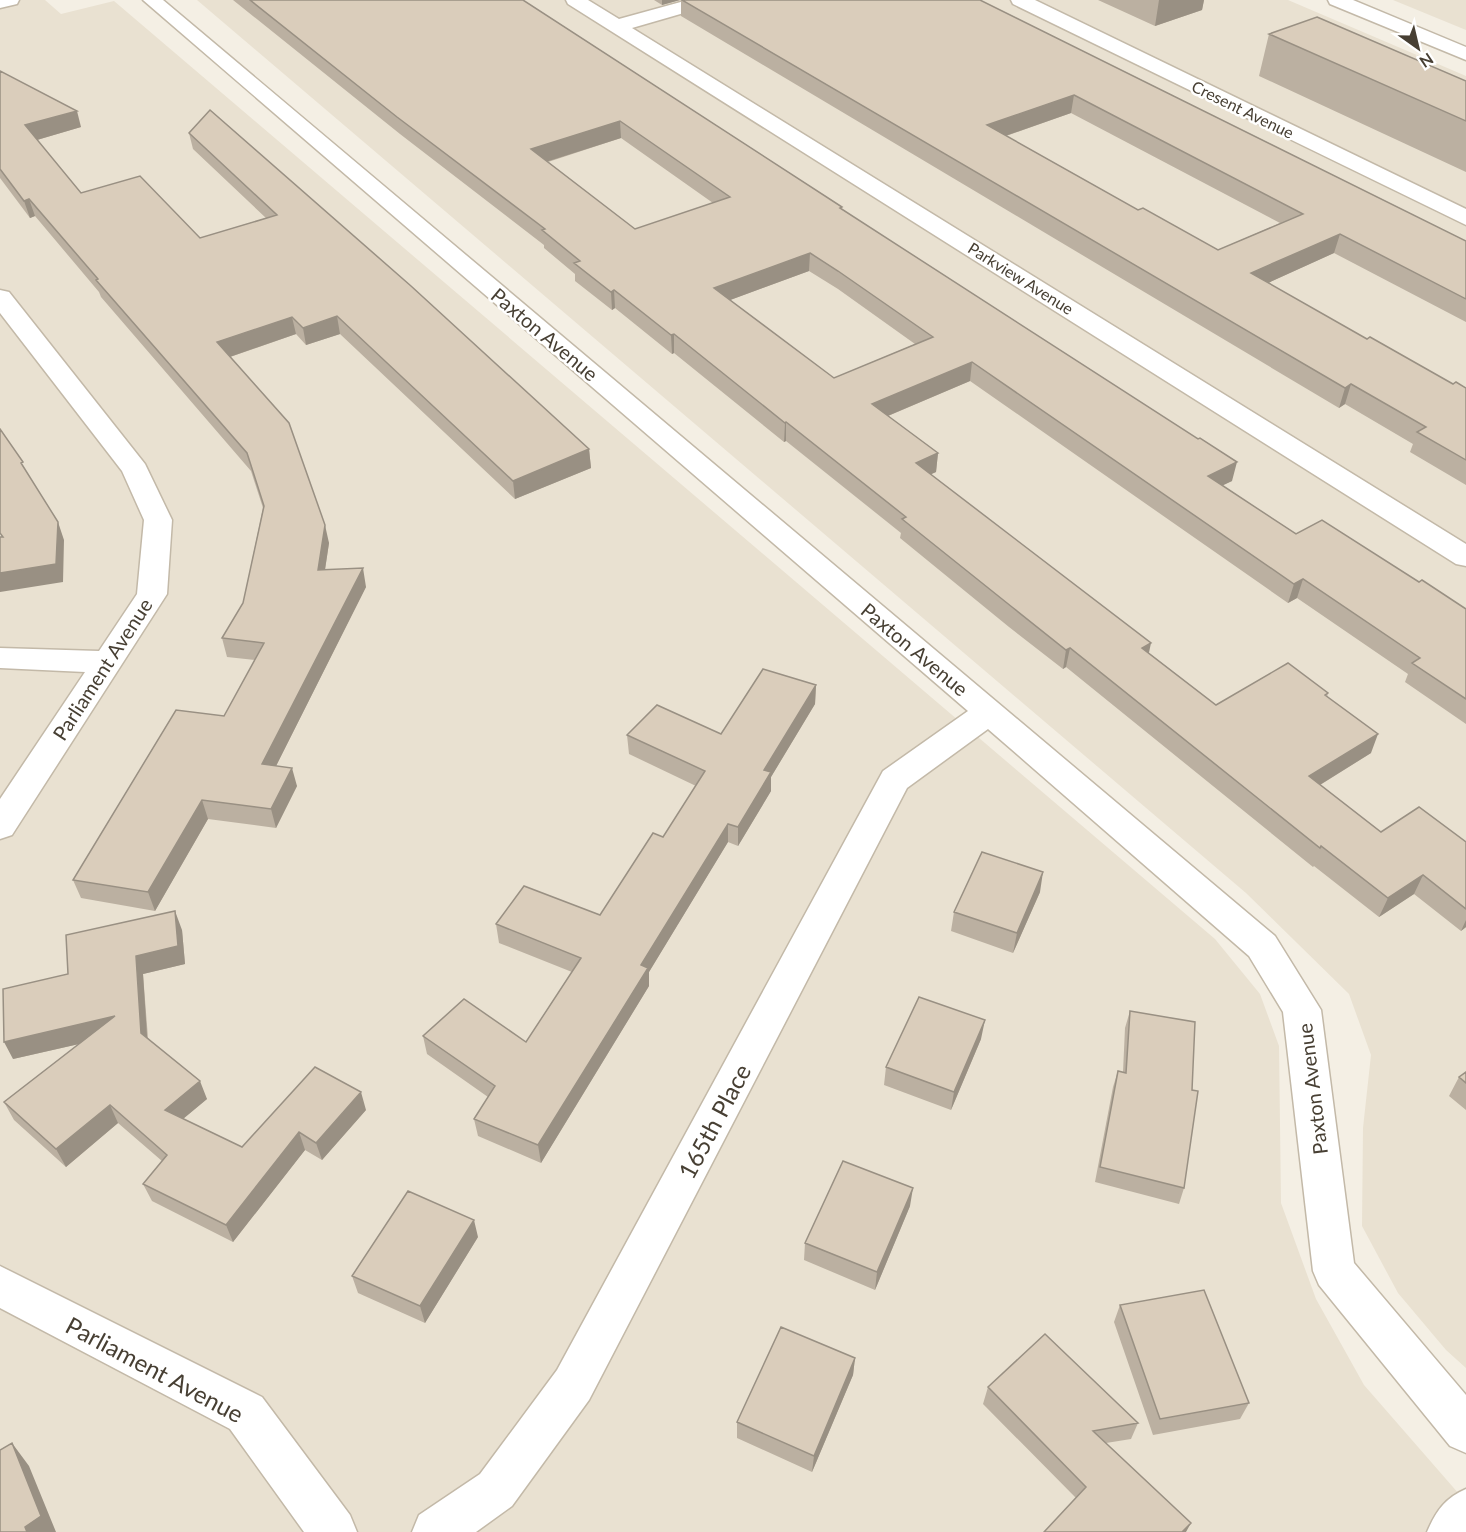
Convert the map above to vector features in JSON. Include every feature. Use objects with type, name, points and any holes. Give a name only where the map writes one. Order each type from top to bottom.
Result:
[{"type":"street","points":[[0,2],[10,0]]},
{"type":"street","name":"Paxton Avenue","points":[[152,0],[1262,946],[1302,1010],[1334,1271],[1466,1430]]},
{"type":"street","name":"Parkview Avenue","points":[[575,0],[1466,557]]},
{"type":"street","points":[[617,26],[708,0]]},
{"type":"street","name":"Cresent Avenue","points":[[1020,0],[1466,218]]},
{"type":"street","points":[[1337,0],[1466,54]]},
{"type":"street","name":"Parliament Avenue","points":[[0,297],[10,325],[135,470],[158,520],[152,594],[0,826]]},
{"type":"street","points":[[0,658],[107,662]]},
{"type":"street","name":"165th Place","points":[[436,1532],[496,1490],[573,1385],[895,780],[989,712]]},
{"type":"street","name":"Parliament Avenue","points":[[0,1286],[246,1413],[333,1532]]},
{"type":"street","points":[[1450,1532],[1466,1514]]},
{"type":"shaded area","points":[[0,0],[45,0],[61,14],[114,1],[1215,939],[1260,994],[1279,1046],[1281,1203],[1316,1299],[1364,1385],[1466,1502],[1466,1532],[0,1532]]},
{"type":"shaded area","points":[[197,0],[1288,0],[1466,76],[1466,1368],[1446,1350],[1398,1293],[1362,1226],[1363,1128],[1371,1055],[1349,994],[1246,893]]},
{"type":"shaded area","points":[[1393,0],[1466,0],[1466,30]]},
{"type":"building","points":[[250,0],[523,0],[842,207],[840,208],[1237,462],[1208,476],[1296,534],[1322,520],[1466,609],[1466,699],[1412,663],[1420,658],[1303,579],[1294,584],[972,362],[872,404],[938,453],[916,463],[1151,643],[1142,648],[1216,705],[1288,663],[1328,693],[1325,695],[1378,734],[1309,776],[1381,832],[1419,807],[1466,842],[1466,909],[1423,875],[1388,898],[1321,846],[1320,848],[1070,648],[1066,650],[902,519],[906,517],[674,334],[671,335],[614,290],[611,292],[574,263],[580,261],[542,230],[545,229],[397,117]],"holes":[[[620,121],[730,197],[635,229],[531,149]],[[810,253],[838,271],[933,337],[834,378],[714,288]]]},
{"type":"building","points":[[682,0],[980,0],[1466,241],[1466,299],[1340,234],[1251,273],[1367,339],[1370,337],[1453,384],[1456,382],[1466,388],[1466,460],[1417,432],[1426,427],[1351,384],[1345,388]],"holes":[[[1074,95],[1303,214],[1218,250],[1143,208],[1138,210],[987,125]]]},
{"type":"building","points":[[1317,17],[1466,81],[1466,121],[1269,34]]},
{"type":"building","points":[[0,71],[77,111],[25,125],[81,193],[140,176],[200,238],[277,215],[189,133],[210,110],[411,286],[589,449],[513,481],[337,316],[303,328],[292,317],[217,342],[289,423],[325,525],[318,570],[363,568],[262,764],[292,768],[271,809],[202,800],[148,892],[73,880],[176,710],[224,716],[264,643],[222,638],[243,603],[264,506],[247,453],[96,280],[98,279],[29,199],[24,201],[0,169]]},
{"type":"building","points":[[0,429],[23,462],[21,463],[58,522],[56,564],[0,573],[0,537],[3,537],[0,533]]},
{"type":"building","points":[[763,669],[816,685],[764,770],[771,772],[738,827],[728,824],[641,965],[648,968],[538,1145],[474,1119],[495,1086],[423,1036],[464,999],[526,1042],[581,958],[496,924],[524,886],[600,915],[653,833],[663,837],[705,771],[627,735],[657,705],[721,734]]},
{"type":"building","points":[[982,852],[1043,872],[1017,933],[954,912]]},
{"type":"building","points":[[175,911],[178,946],[136,956],[141,1033],[200,1081],[165,1110],[242,1147],[315,1067],[361,1092],[316,1143],[299,1132],[226,1225],[143,1184],[167,1155],[110,1105],[56,1149],[4,1102],[115,1016],[4,1042],[3,989],[68,974],[66,935]]},
{"type":"building","points":[[919,997],[985,1020],[954,1092],[886,1067]]},
{"type":"building","points":[[1130,1011],[1195,1022],[1192,1090],[1198,1091],[1184,1188],[1100,1167],[1118,1071],[1126,1073]]},
{"type":"building","points":[[1466,1072],[1466,1083],[1459,1077]]},
{"type":"building","points":[[843,1161],[913,1188],[877,1272],[805,1243]]},
{"type":"building","points":[[408,1191],[474,1220],[420,1306],[352,1276]]},
{"type":"building","points":[[1204,1290],[1249,1403],[1160,1419],[1120,1305]]},
{"type":"building","points":[[781,1327],[855,1358],[814,1456],[737,1422]]},
{"type":"building","points":[[1045,1334],[1138,1423],[1093,1431],[1191,1523],[1182,1532],[1044,1532],[1086,1487],[988,1387]]},
{"type":"building","points":[[12,1443],[41,1516],[25,1527],[27,1532],[0,1532],[0,1450]]}]
